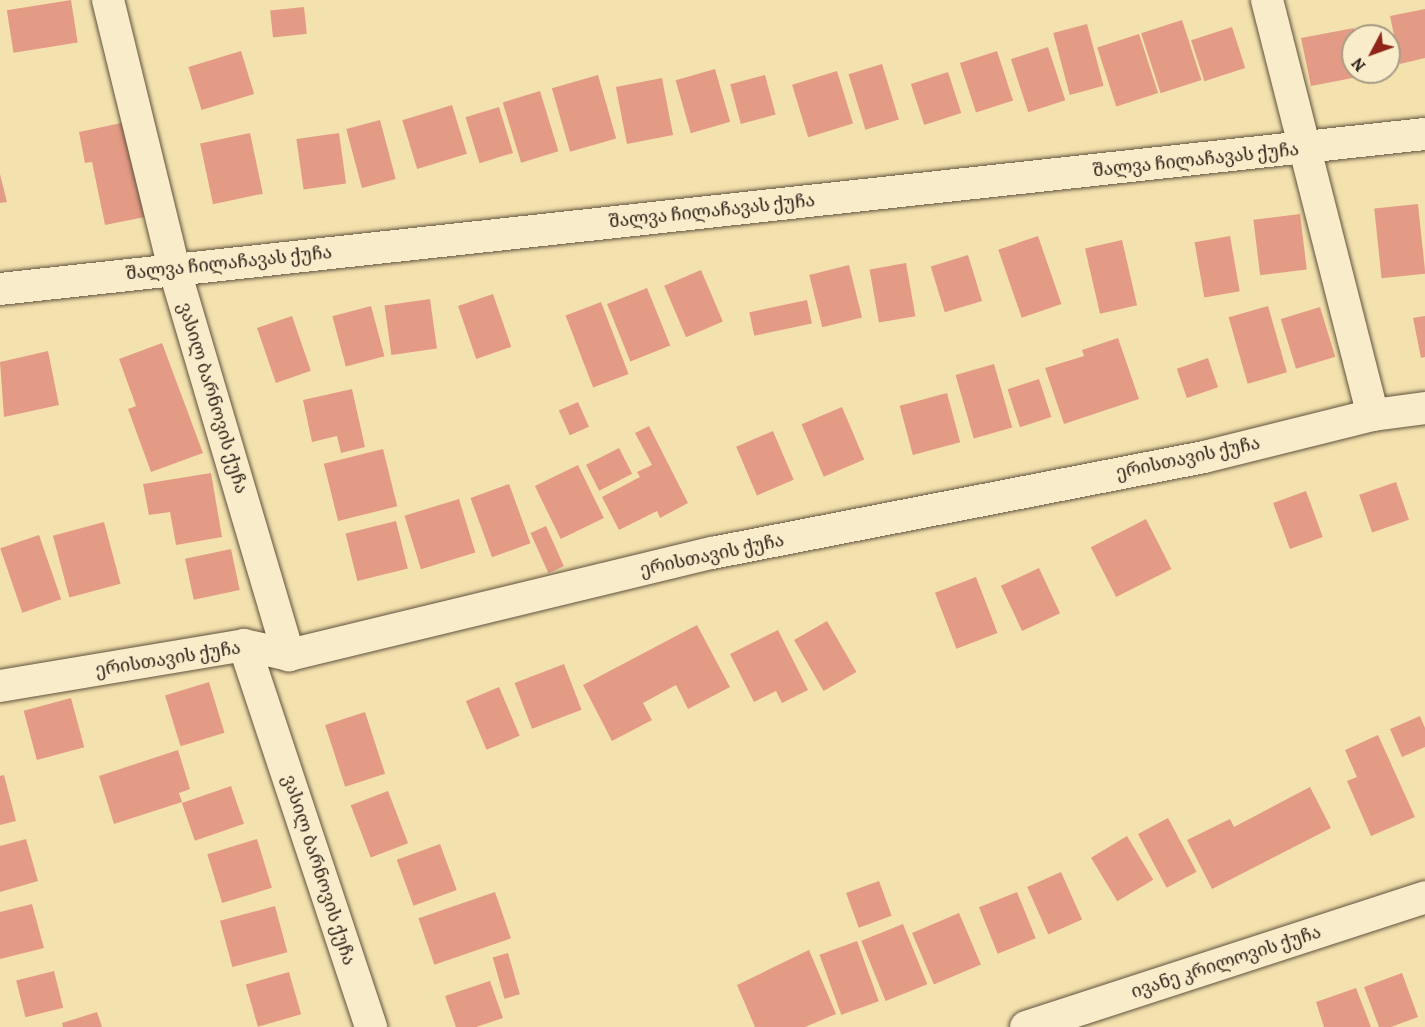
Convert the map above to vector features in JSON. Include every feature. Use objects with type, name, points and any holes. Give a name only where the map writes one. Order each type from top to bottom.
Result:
[{"type":"street","name":"ვასილ ბარნოვის ქუჩა","points":[[108,0],[174,268],[289,655]]},
{"type":"street","points":[[1267,0],[1373,416]]},
{"type":"street","name":"შალვა ჩილაჩავას ქუჩა","points":[[0,289],[174,268],[1425,134]]},
{"type":"street","name":"ერისთავის ქუჩა","points":[[0,686],[244,645],[289,655],[712,553],[1204,457],[1373,416],[1425,408]]},
{"type":"street","name":"ვასილ ბარნოვის ქუჩა","points":[[244,645],[371,1027]]},
{"type":"street","name":"ივანე კრილოვის ქუჩა","points":[[1039,1025],[1425,897]]},
{"type":"building","points":[[71,0],[78,42],[14,53],[7,10]]},
{"type":"building","points":[[304,7],[307,34],[273,37],[270,11]]},
{"type":"building","points":[[1425,9],[1425,58],[1401,64],[1401,24],[1392,24],[1390,16]]},
{"type":"building","points":[[1182,20],[1201,80],[1161,93],[1141,33]]},
{"type":"building","points":[[1087,24],[1104,86],[1070,95],[1053,33]]},
{"type":"building","points":[[1232,27],[1245,68],[1204,81],[1191,40]]},
{"type":"building","points":[[1341,30],[1341,80],[1311,86],[1301,38]]},
{"type":"building","points":[[1139,34],[1158,93],[1116,107],[1097,48]]},
{"type":"building","points":[[1048,47],[1065,100],[1028,112],[1011,59]]},
{"type":"building","points":[[241,51],[254,94],[202,110],[188,67]]},
{"type":"building","points":[[997,51],[1013,100],[976,113],[960,63]]},
{"type":"building","points":[[882,64],[899,119],[865,130],[849,74]]},
{"type":"building","points":[[715,69],[730,122],[691,133],[676,80]]},
{"type":"building","points":[[837,71],[853,124],[808,137],[792,85]]},
{"type":"building","points":[[948,72],[961,113],[924,125],[911,84]]},
{"type":"building","points":[[598,75],[616,138],[570,152],[552,88]]},
{"type":"building","points":[[765,75],[776,115],[741,124],[730,84]]},
{"type":"building","points":[[662,78],[673,135],[627,144],[616,87]]},
{"type":"building","points":[[540,91],[558,151],[521,163],[503,102]]},
{"type":"building","points":[[452,105],[467,154],[417,169],[402,120]]},
{"type":"building","points":[[499,107],[513,153],[480,163],[466,117]]},
{"type":"building","points":[[380,120],[396,179],[362,188],[346,129]]},
{"type":"building","points":[[126,122],[145,217],[105,225],[92,162],[85,163],[79,132]]},
{"type":"building","points":[[250,133],[263,194],[213,204],[200,144]]},
{"type":"building","points":[[339,133],[346,184],[304,189],[296,139]]},
{"type":"building","points":[[0,174],[7,202],[0,203]]},
{"type":"building","points":[[1418,204],[1425,274],[1382,278],[1374,209]]},
{"type":"building","points":[[1300,214],[1307,270],[1260,275],[1253,220]]},
{"type":"building","points":[[1038,236],[1061,304],[1022,318],[998,250]]},
{"type":"building","points":[[1230,236],[1240,291],[1204,297],[1195,242]]},
{"type":"building","points":[[1122,240],[1137,305],[1100,314],[1085,249]]},
{"type":"building","points":[[968,255],[982,301],[945,312],[931,266]]},
{"type":"building","points":[[906,263],[915,316],[879,323],[870,269]]},
{"type":"building","points":[[849,265],[862,317],[822,327],[809,275]]},
{"type":"building","points":[[701,270],[723,322],[686,337],[664,286]]},
{"type":"building","points":[[647,288],[670,345],[630,362],[607,304]]},
{"type":"building","points":[[493,294],[511,347],[476,359],[458,306]]},
{"type":"building","points":[[430,299],[437,349],[391,355],[384,305]]},
{"type":"building","points":[[807,300],[812,323],[754,336],[749,312]]},
{"type":"building","points":[[601,302],[629,374],[593,388],[566,316]]},
{"type":"building","points":[[371,306],[384,356],[346,367],[332,316]]},
{"type":"building","points":[[1268,306],[1287,372],[1248,384],[1229,317]]},
{"type":"building","points":[[1320,307],[1335,357],[1296,369],[1281,319]]},
{"type":"building","points":[[292,316],[311,371],[276,383],[257,328]]},
{"type":"building","points":[[1425,316],[1425,357],[1421,358],[1413,318]]},
{"type":"building","points":[[1118,338],[1139,399],[1064,424],[1045,368],[1084,356],[1082,350]]},
{"type":"building","points":[[162,343],[203,453],[151,472],[128,409],[136,406],[119,359]]},
{"type":"building","points":[[48,351],[59,405],[4,417],[0,362]]},
{"type":"building","points":[[1208,358],[1218,387],[1187,398],[1177,369]]},
{"type":"building","points":[[994,364],[1012,427],[974,438],[956,375]]},
{"type":"building","points":[[1039,379],[1051,417],[1020,427],[1008,389]]},
{"type":"building","points":[[352,389],[365,447],[341,453],[337,436],[312,442],[303,400]]},
{"type":"building","points":[[947,393],[960,442],[913,455],[900,406]]},
{"type":"building","points":[[578,402],[589,427],[570,435],[559,411]]},
{"type":"building","points":[[842,407],[864,459],[824,477],[801,424]]},
{"type":"building","points":[[649,426],[688,503],[660,518],[657,511],[619,530],[602,497],[640,477],[637,472],[652,465],[635,433]]},
{"type":"building","points":[[773,431],[794,480],[757,495],[736,447]]},
{"type":"building","points":[[619,448],[632,474],[599,491],[586,465]]},
{"type":"building","points":[[383,449],[397,506],[338,521],[324,464]]},
{"type":"building","points":[[578,465],[604,518],[561,539],[535,486]]},
{"type":"building","points":[[211,473],[222,537],[176,545],[170,512],[149,515],[143,484]]},
{"type":"building","points":[[1396,482],[1409,520],[1372,533],[1359,495]]},
{"type":"building","points":[[509,484],[531,543],[492,557],[470,498]]},
{"type":"building","points":[[1306,491],[1323,537],[1290,549],[1273,503]]},
{"type":"building","points":[[459,499],[475,553],[421,569],[404,516]]},
{"type":"building","points":[[1146,519],[1171,569],[1116,597],[1091,547]]},
{"type":"building","points":[[396,521],[408,569],[357,581],[346,534]]},
{"type":"building","points":[[104,522],[121,584],[69,598],[53,536]]},
{"type":"building","points":[[546,526],[564,566],[548,573],[530,533]]},
{"type":"building","points":[[39,535],[61,599],[22,613],[0,548]]},
{"type":"building","points":[[231,549],[240,590],[194,600],[185,559]]},
{"type":"building","points":[[1039,568],[1060,613],[1022,631],[1001,586]]},
{"type":"building","points":[[976,577],[998,633],[956,649],[935,593]]},
{"type":"building","points":[[827,621],[856,672],[824,691],[794,640]]},
{"type":"building","points":[[697,625],[730,687],[688,709],[676,685],[643,703],[652,720],[612,741],[583,685]]},
{"type":"building","points":[[778,630],[808,690],[782,703],[776,691],[754,702],[730,654]]},
{"type":"building","points":[[564,664],[582,710],[532,729],[515,683]]},
{"type":"building","points":[[209,682],[224,733],[181,746],[165,695]]},
{"type":"building","points":[[499,687],[520,736],[487,750],[466,701]]},
{"type":"building","points":[[71,698],[84,747],[37,760],[24,711]]},
{"type":"building","points":[[365,712],[385,774],[345,787],[325,725]]},
{"type":"building","points":[[1420,716],[1425,728],[1425,747],[1402,757],[1390,729]]},
{"type":"building","points":[[1378,735],[1415,817],[1371,836],[1347,781],[1357,777],[1345,750]]},
{"type":"building","points":[[178,750],[190,789],[179,793],[182,802],[114,824],[99,776]]},
{"type":"building","points":[[4,775],[16,821],[0,825],[0,776]]},
{"type":"building","points":[[231,786],[244,824],[195,841],[182,803]]},
{"type":"building","points":[[1310,787],[1331,828],[1212,889],[1187,840],[1230,819],[1234,827]]},
{"type":"building","points":[[388,791],[408,843],[371,858],[351,805]]},
{"type":"building","points":[[1168,818],[1197,872],[1167,888],[1138,834]]},
{"type":"building","points":[[1127,836],[1153,880],[1117,901],[1091,858]]},
{"type":"building","points":[[26,839],[38,881],[0,892],[0,846]]},
{"type":"building","points":[[257,839],[272,888],[222,903],[207,854]]},
{"type":"building","points":[[440,844],[457,890],[414,906],[397,860]]},
{"type":"building","points":[[1061,872],[1082,920],[1048,935],[1027,887]]},
{"type":"building","points":[[879,881],[892,916],[859,928],[846,893]]},
{"type":"building","points":[[495,892],[511,938],[434,965],[418,918]]},
{"type":"building","points":[[1017,892],[1036,938],[998,954],[979,907]]},
{"type":"building","points":[[32,904],[44,948],[0,959],[0,912]]},
{"type":"building","points":[[275,906],[287,952],[232,967],[220,921]]},
{"type":"building","points":[[959,913],[981,965],[934,984],[912,933]]},
{"type":"building","points":[[903,924],[927,984],[886,1001],[861,941]]},
{"type":"building","points":[[857,941],[879,1001],[841,1015],[819,955]]},
{"type":"building","points":[[809,950],[836,1014],[805,1027],[755,1027],[737,985]]},
{"type":"building","points":[[508,953],[520,994],[504,999],[493,957]]},
{"type":"building","points":[[54,971],[63,1008],[25,1017],[16,980]]},
{"type":"building","points":[[289,972],[301,1014],[258,1027],[246,984]]},
{"type":"building","points":[[1402,973],[1418,1017],[1391,1027],[1379,1027],[1364,987]]},
{"type":"building","points":[[490,981],[503,1018],[476,1027],[456,1027],[445,996]]},
{"type":"building","points":[[1356,988],[1371,1027],[1324,1027],[1316,1002]]},
{"type":"building","points":[[97,1012],[102,1027],[63,1027],[62,1023]]}]
